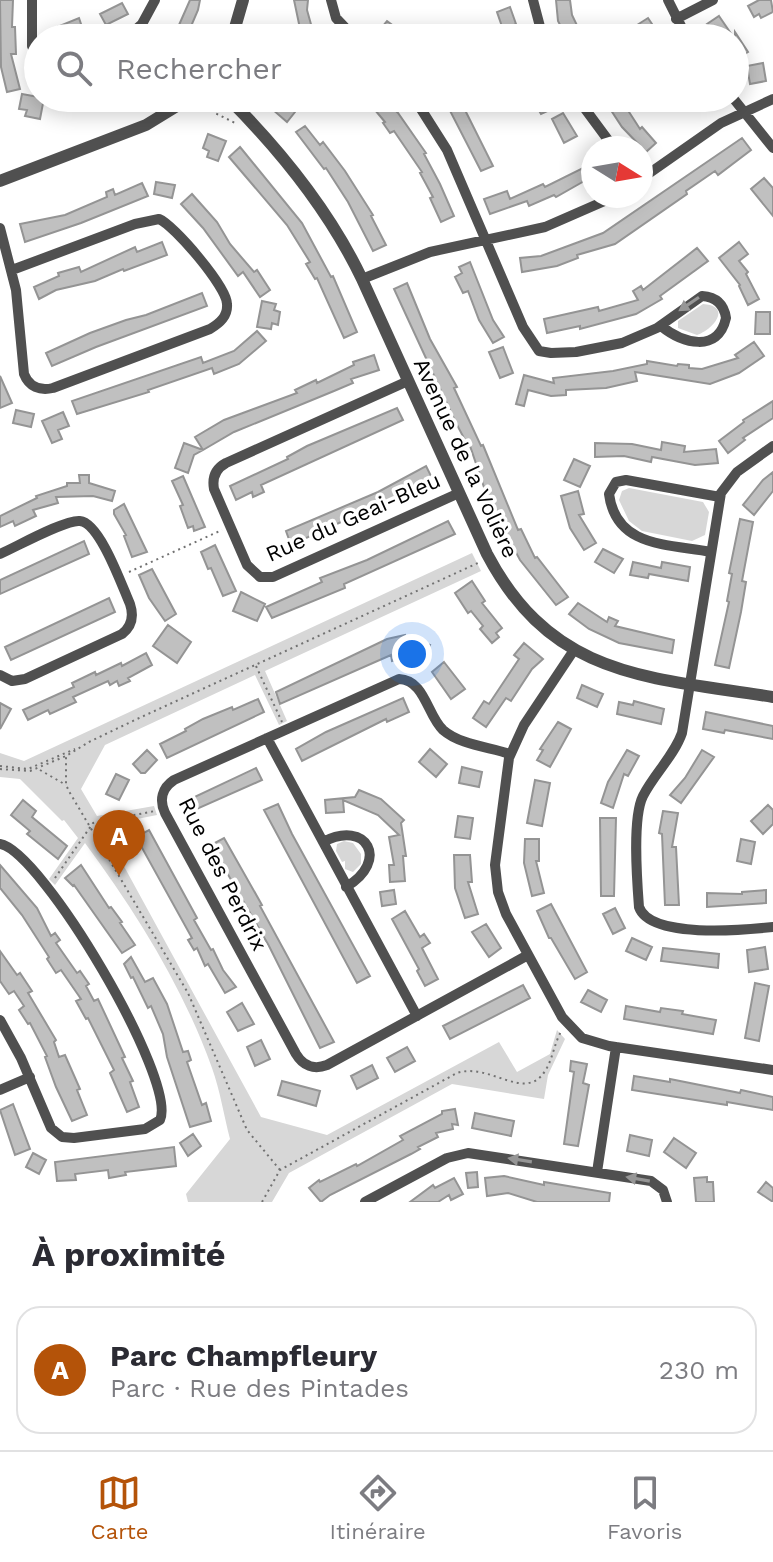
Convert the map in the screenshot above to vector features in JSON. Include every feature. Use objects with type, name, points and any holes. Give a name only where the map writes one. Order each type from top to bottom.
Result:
[{"type":"street","points":[[32,0],[32,24]]},
{"type":"street","points":[[142,24],[155,0]]},
{"type":"street","points":[[236,24],[243,0]]},
{"type":"street","points":[[331,0],[336,18],[342,24]]},
{"type":"street","points":[[533,0],[539,24]]},
{"type":"street","points":[[668,0],[679,24]]},
{"type":"street","points":[[676,19],[713,0]]},
{"type":"street","points":[[749,109],[773,99]]},
{"type":"street","points":[[0,181],[146,125],[167,112]]},
{"type":"street","name":"Avenue de la Volière","points":[[241,112],[306,185],[335,229],[362,279],[487,554],[511,593],[541,626],[574,650],[628,673],[773,697]]},
{"type":"street","points":[[423,112],[447,150],[484,240],[533,345],[542,352],[576,352],[612,345],[661,326],[702,296],[713,297],[719,302],[726,318],[723,327],[702,343],[678,337],[661,326]]},
{"type":"street","points":[[587,112],[605,136]]},
{"type":"street","points":[[653,170],[715,126],[742,112]]},
{"type":"street","points":[[745,112],[773,148]]},
{"type":"street","points":[[362,279],[430,252],[545,227],[589,208]]},
{"type":"street","points":[[0,228],[20,315],[24,374],[33,386],[53,388],[210,329],[221,321],[227,307],[226,297],[211,276],[170,225],[159,219],[135,224],[12,270]]},
{"type":"street","name":"Rue du Geai-Bleu","points":[[408,381],[218,469],[213,479],[214,489],[247,565],[260,577],[276,576],[459,493]]},
{"type":"street","points":[[773,446],[732,477],[720,497],[680,738],[644,794],[638,809],[640,910],[652,922],[700,930],[773,927]]},
{"type":"street","points":[[711,552],[633,536],[620,522],[609,494],[616,482],[626,480],[720,497]]},
{"type":"street","points":[[0,554],[73,521],[87,523],[98,533],[132,615],[129,626],[122,634],[25,679],[12,681],[0,675]]},
{"type":"street","points":[[574,650],[524,725],[510,754],[495,871],[504,909],[562,1017],[572,1030],[588,1040],[616,1047],[773,1070]]},
{"type":"street","name":"Rue des Perdrix","points":[[510,754],[446,732],[416,686],[402,679],[169,784],[161,801],[304,1064],[314,1068],[324,1066],[528,955]]},
{"type":"street","points":[[267,738],[417,1016]]},
{"type":"street","points":[[323,842],[337,835],[349,834],[366,847],[370,858],[367,869],[361,878],[346,887]]},
{"type":"street","points":[[0,844],[12,848],[32,871],[96,957],[140,1044],[160,1096],[162,1113],[157,1123],[148,1128],[66,1138],[51,1128],[30,1077],[0,1020]]},
{"type":"street","points":[[597,1172],[616,1047]]},
{"type":"street","points":[[0,1090],[30,1077]]},
{"type":"street","points":[[365,1202],[447,1158],[463,1153],[651,1181],[663,1190],[667,1202]]},
{"type":"path","points":[[215,112],[235,123]]},
{"type":"path","points":[[124,574],[223,529]]},
{"type":"path","points":[[38,767],[478,564]]},
{"type":"path","points":[[255,665],[282,723]]},
{"type":"path","points":[[0,768],[38,767],[76,749]]},
{"type":"path","points":[[66,756],[66,785]]},
{"type":"path","points":[[38,767],[66,785],[186,989],[247,1130],[280,1170]]},
{"type":"path","points":[[52,882],[95,822],[155,811]]},
{"type":"path","points":[[262,1202],[280,1170],[462,1071],[484,1071],[515,1084],[536,1081],[546,1071],[560,1031]]},
{"type":"shaded area","points":[[703,304],[717,309],[718,313],[709,328],[697,335],[678,328],[678,321]]},
{"type":"shaded area","points":[[629,488],[703,502],[709,512],[705,535],[692,541],[642,531],[629,521],[619,500],[622,491]]},
{"type":"shaded area","points":[[472,553],[481,571],[265,671],[287,721],[279,725],[255,675],[105,745],[81,789],[97,816],[154,806],[157,815],[102,826],[261,1117],[327,1135],[499,1042],[517,1072],[550,1054],[557,1030],[565,1039],[548,1075],[544,1099],[452,1084],[289,1173],[272,1202],[188,1202],[186,1194],[230,1139],[215,1076],[200,1038],[157,951],[85,843],[55,885],[49,879],[78,838],[64,820],[20,779],[0,777],[0,753],[24,761]]},
{"type":"shaded area","points":[[344,841],[353,843],[361,854],[361,864],[353,872],[345,869],[345,861],[342,862],[336,851],[337,844]]},
{"type":"building","points":[[0,0],[13,0],[12,27],[15,27],[16,54],[11,54],[20,89],[7,92],[1,67]]},
{"type":"building","points":[[190,0],[200,0],[192,24],[179,24]]},
{"type":"building","points":[[294,0],[308,0],[311,24],[299,24]]},
{"type":"building","points":[[556,0],[570,0],[576,24],[560,24]]},
{"type":"building","points":[[759,0],[771,0],[773,12],[761,18],[759,14],[754,17],[748,6]]},
{"type":"building","points":[[122,3],[128,14],[105,24],[100,14]]},
{"type":"building","points":[[510,7],[516,24],[501,24],[497,12]]},
{"type":"building","points":[[719,16],[724,24],[707,24]]},
{"type":"building","points":[[79,18],[81,24],[64,24]]},
{"type":"building","points":[[648,18],[652,24],[639,24]]},
{"type":"building","points":[[763,63],[766,81],[750,84],[749,66]]},
{"type":"building","points":[[22,94],[24,94],[24,110],[19,109]]},
{"type":"building","points":[[26,112],[41,112],[40,119],[25,116]]},
{"type":"building","points":[[275,112],[295,112],[287,122]]},
{"type":"building","points":[[377,112],[398,113],[426,153],[454,216],[441,222],[422,172],[394,131],[390,133]]},
{"type":"building","points":[[451,112],[466,112],[493,166],[481,171]]},
{"type":"building","points":[[612,112],[629,112],[640,129],[642,127],[650,136],[631,136]]},
{"type":"building","points":[[563,113],[577,136],[564,143],[552,119]]},
{"type":"building","points":[[305,126],[320,145],[323,142],[345,171],[373,215],[386,245],[373,251],[326,168],[296,132]]},
{"type":"building","points":[[208,134],[226,141],[218,161],[207,157],[209,151],[203,148]]},
{"type":"building","points":[[742,138],[751,150],[718,175],[715,171],[686,191],[687,194],[615,244],[577,255],[578,258],[557,266],[522,272],[520,258],[541,256],[603,233],[640,208],[653,208],[653,199]]},
{"type":"building","points":[[240,147],[302,223],[333,276],[357,332],[344,338],[317,278],[306,264],[310,262],[287,225],[229,157]]},
{"type":"building","points":[[581,169],[581,183],[556,197],[554,195],[529,206],[527,201],[490,214],[484,199],[507,191],[510,199],[543,184],[545,187]]},
{"type":"building","points":[[764,178],[773,188],[773,216],[751,189]]},
{"type":"building","points":[[156,182],[175,185],[172,198],[154,194]]},
{"type":"building","points":[[142,183],[148,196],[25,242],[20,224],[65,215],[107,197],[106,192],[113,189],[115,195]]},
{"type":"building","points":[[192,194],[217,222],[230,244],[254,272],[257,270],[270,290],[260,297],[243,272],[238,276],[181,204]]},
{"type":"building","points":[[162,242],[167,255],[124,271],[56,290],[39,299],[34,287],[59,276],[58,273],[79,267],[81,272],[135,247],[137,252]]},
{"type":"building","points":[[739,242],[748,254],[739,261],[748,272],[746,274],[759,299],[748,305],[740,285],[719,258]]},
{"type":"building","points":[[697,248],[708,261],[660,296],[662,299],[636,314],[580,329],[580,326],[547,333],[544,319],[598,307],[599,311],[638,300],[633,291],[641,286],[643,290]]},
{"type":"building","points":[[470,262],[493,320],[504,337],[493,343],[479,320],[468,291],[463,293],[455,277],[462,273],[459,267]]},
{"type":"building","points":[[407,283],[430,339],[457,387],[454,388],[483,445],[518,530],[521,529],[535,558],[568,597],[556,605],[520,560],[493,501],[489,502],[469,443],[455,421],[394,289]]},
{"type":"building","points":[[202,293],[207,306],[52,366],[46,353],[90,333]]},
{"type":"building","points":[[262,301],[276,304],[274,310],[280,312],[278,325],[272,323],[271,329],[257,327]]},
{"type":"building","points":[[756,312],[770,312],[770,334],[755,334]]},
{"type":"building","points":[[257,331],[266,341],[239,364],[214,374],[212,368],[77,414],[72,401],[201,357],[203,363],[234,351]]},
{"type":"building","points":[[754,342],[764,356],[739,373],[710,384],[635,372],[637,381],[606,388],[566,390],[566,395],[551,396],[528,390],[524,406],[516,404],[524,375],[554,383],[553,378],[613,371],[647,364],[647,361],[702,369],[738,358],[735,355]]},
{"type":"building","points":[[503,347],[513,373],[500,378],[489,352]]},
{"type":"building","points":[[374,355],[379,370],[351,379],[353,383],[234,432],[203,450],[195,437],[224,420],[297,393],[295,390],[316,380],[317,383],[354,365],[353,362]]},
{"type":"building","points":[[0,376],[12,403],[0,408]]},
{"type":"building","points":[[773,401],[773,418],[743,438],[745,440],[728,453],[719,441],[743,420]]},
{"type":"building","points":[[397,408],[403,420],[261,485],[264,492],[253,497],[252,492],[236,500],[230,486],[288,459],[307,446]]},
{"type":"building","points":[[16,410],[34,414],[31,427],[13,423]]},
{"type":"building","points":[[63,412],[69,426],[58,430],[62,439],[52,443],[42,421]]},
{"type":"building","points":[[662,442],[685,446],[684,452],[716,449],[718,463],[695,465],[652,457],[651,462],[624,456],[595,457],[595,443],[632,444],[661,450]]},
{"type":"building","points":[[184,443],[203,450],[194,455],[188,473],[175,468]]},
{"type":"building","points":[[574,459],[590,466],[580,487],[564,480]]},
{"type":"building","points":[[426,466],[432,478],[373,510],[291,545],[286,531],[378,492]]},
{"type":"building","points":[[773,472],[773,491],[754,515],[743,505]]},
{"type":"building","points":[[79,475],[89,475],[89,483],[115,491],[112,501],[93,496],[56,497],[58,503],[33,510],[36,516],[15,526],[13,521],[0,527],[0,516],[36,496],[67,486],[67,483],[80,483]]},
{"type":"building","points":[[183,476],[205,527],[194,531],[193,526],[188,528],[180,506],[183,505],[172,481]]},
{"type":"building","points":[[578,491],[584,514],[579,515],[596,543],[584,550],[570,528],[561,496]]},
{"type":"building","points":[[124,504],[147,552],[132,557],[126,535],[114,514],[114,510]]},
{"type":"building","points":[[740,519],[753,522],[742,581],[746,582],[729,668],[715,665],[729,602],[732,574],[729,573]]},
{"type":"building","points":[[448,521],[455,534],[344,584],[345,588],[272,618],[266,607],[322,582],[320,578],[367,560]]},
{"type":"building","points":[[84,541],[89,554],[0,594],[0,580]]},
{"type":"building","points":[[215,545],[236,591],[223,596],[201,552]]},
{"type":"building","points":[[603,549],[623,559],[614,573],[595,562]]},
{"type":"building","points":[[633,562],[661,568],[662,562],[690,567],[688,581],[649,574],[648,578],[630,575]]},
{"type":"building","points":[[152,569],[176,614],[165,621],[149,598],[139,575]]},
{"type":"building","points":[[472,581],[485,601],[482,603],[502,628],[496,633],[499,637],[492,643],[480,629],[483,626],[471,611],[468,613],[455,593]]},
{"type":"building","points":[[241,592],[265,604],[257,621],[233,611]]},
{"type":"building","points":[[109,598],[115,612],[11,660],[5,647]]},
{"type":"building","points":[[578,603],[607,622],[609,617],[618,621],[615,626],[674,640],[672,653],[619,643],[589,629],[569,614]]},
{"type":"building","points":[[168,625],[191,642],[177,663],[153,646]]},
{"type":"building","points":[[405,635],[409,657],[392,661],[391,655],[280,704],[276,692],[387,639]]},
{"type":"building","points":[[420,642],[430,645],[423,665],[413,661]]},
{"type":"building","points":[[524,643],[543,659],[532,669],[511,701],[506,698],[486,727],[473,718],[484,701],[489,704],[519,659],[514,655]]},
{"type":"building","points":[[146,653],[152,665],[128,678],[130,681],[119,686],[117,681],[110,685],[108,681],[73,697],[76,702],[28,720],[23,710],[74,687],[72,683],[95,672],[96,675],[121,663],[122,666]]},
{"type":"building","points":[[444,662],[465,689],[451,699],[432,672]]},
{"type":"building","points":[[582,685],[603,694],[597,707],[577,698]]},
{"type":"building","points":[[403,698],[409,712],[387,722],[386,719],[302,761],[296,749],[326,732]]},
{"type":"building","points":[[258,699],[264,712],[167,758],[160,744],[203,719]]},
{"type":"building","points":[[634,701],[664,709],[661,724],[617,714],[619,702],[633,705]]},
{"type":"building","points":[[0,703],[11,709],[0,729]]},
{"type":"building","points":[[706,712],[773,726],[773,739],[703,729]]},
{"type":"building","points":[[558,722],[571,729],[550,767],[537,760],[543,750],[540,749]]},
{"type":"building","points":[[430,749],[447,764],[436,777],[419,762]]},
{"type":"building","points":[[147,750],[157,760],[145,773],[141,773],[133,764]]},
{"type":"building","points":[[627,750],[639,756],[628,776],[624,774],[613,808],[601,803],[608,782]]},
{"type":"building","points":[[702,750],[714,757],[681,803],[670,795]]},
{"type":"building","points":[[462,767],[482,772],[479,787],[459,783]]},
{"type":"building","points":[[256,768],[262,780],[190,812],[186,801]]},
{"type":"building","points":[[116,774],[129,780],[119,800],[106,794]]},
{"type":"building","points":[[535,780],[550,783],[542,826],[527,823]]},
{"type":"building","points":[[359,790],[381,799],[404,820],[401,823],[406,856],[403,856],[405,881],[390,882],[389,865],[394,865],[389,837],[399,835],[378,815],[343,800],[344,812],[326,813],[325,800],[355,797]]},
{"type":"building","points":[[23,800],[36,811],[32,817],[67,846],[58,859],[27,834],[30,831],[11,815]]},
{"type":"building","points":[[278,804],[370,976],[357,983],[264,810]]},
{"type":"building","points":[[768,805],[773,810],[773,824],[763,834],[751,821]]},
{"type":"building","points":[[663,811],[678,813],[672,847],[676,847],[679,905],[665,905],[662,834],[659,833]]},
{"type":"building","points":[[458,816],[473,818],[470,839],[455,837]]},
{"type":"building","points":[[600,818],[616,818],[614,896],[601,896]]},
{"type":"building","points":[[149,830],[197,918],[194,920],[236,987],[225,993],[208,964],[205,966],[197,948],[194,950],[188,940],[192,938],[136,837]]},
{"type":"building","points":[[224,838],[334,1042],[320,1048],[269,946],[211,845]]},
{"type":"building","points":[[525,839],[539,839],[539,861],[536,861],[544,893],[532,896],[524,863]]},
{"type":"building","points":[[741,839],[755,842],[751,864],[737,861]]},
{"type":"building","points":[[454,855],[470,855],[472,882],[468,882],[478,914],[465,918],[455,888]]},
{"type":"building","points":[[0,865],[37,908],[51,936],[55,933],[60,940],[56,943],[77,973],[80,971],[89,984],[86,986],[94,1001],[98,999],[125,1057],[122,1058],[133,1081],[130,1082],[139,1107],[127,1112],[110,1073],[114,1070],[76,1001],[81,999],[61,970],[56,973],[22,915],[0,888]]},
{"type":"building","points":[[81,865],[135,945],[122,953],[74,885],[65,878]]},
{"type":"building","points":[[394,890],[396,904],[382,906],[380,892]]},
{"type":"building","points":[[766,890],[766,903],[707,907],[707,893],[742,894]]},
{"type":"building","points":[[551,904],[587,972],[575,979],[549,938],[537,911]]},
{"type":"building","points":[[615,908],[625,928],[613,934],[603,914]]},
{"type":"building","points":[[405,911],[420,937],[424,934],[430,943],[422,948],[438,979],[425,986],[392,919]]},
{"type":"building","points":[[486,924],[501,948],[489,957],[472,932]]},
{"type":"building","points":[[632,938],[652,947],[646,960],[626,951]]},
{"type":"building","points":[[765,947],[768,969],[749,972],[747,950]]},
{"type":"building","points":[[663,948],[719,954],[718,968],[661,961]]},
{"type":"building","points":[[0,951],[32,991],[28,993],[56,1040],[59,1057],[65,1055],[87,1115],[72,1121],[56,1087],[47,1056],[30,1023],[19,1010],[24,1006],[14,991],[9,994],[0,981]]},
{"type":"building","points":[[131,957],[145,982],[153,978],[167,1004],[183,1052],[188,1051],[191,1060],[187,1062],[211,1121],[190,1127],[167,1057],[163,1034],[151,1006],[148,1008],[124,964]]},
{"type":"building","points":[[755,983],[769,986],[759,1041],[745,1038]]},
{"type":"building","points":[[523,985],[530,998],[450,1039],[443,1026]]},
{"type":"building","points":[[588,990],[607,1000],[601,1012],[581,1002]]},
{"type":"building","points":[[242,1003],[254,1024],[238,1031],[227,1012]]},
{"type":"building","points":[[626,1006],[660,1012],[661,1008],[683,1011],[682,1014],[716,1020],[713,1034],[624,1019]]},
{"type":"building","points":[[261,1040],[270,1059],[255,1066],[247,1047]]},
{"type":"building","points":[[407,1047],[415,1061],[395,1072],[387,1058]]},
{"type":"building","points":[[571,1061],[587,1064],[583,1083],[589,1085],[578,1146],[564,1144],[574,1072],[570,1071]]},
{"type":"building","points":[[372,1065],[378,1078],[357,1089],[351,1076]]},
{"type":"building","points":[[634,1076],[670,1082],[670,1079],[773,1097],[773,1110],[632,1090]]},
{"type":"building","points":[[282,1081],[320,1091],[316,1106],[278,1095]]},
{"type":"building","points":[[13,1104],[30,1149],[15,1155],[0,1110]]},
{"type":"building","points":[[455,1109],[458,1125],[452,1124],[453,1129],[436,1133],[438,1137],[411,1154],[321,1202],[309,1188],[319,1180],[357,1166],[403,1140],[400,1136],[442,1114],[442,1111]]},
{"type":"building","points":[[475,1113],[514,1121],[511,1136],[472,1128]]},
{"type":"building","points":[[193,1134],[201,1146],[188,1156],[180,1143]]},
{"type":"building","points":[[630,1135],[652,1140],[649,1156],[627,1151]]},
{"type":"building","points":[[674,1138],[696,1153],[686,1168],[664,1152]]},
{"type":"building","points":[[174,1147],[176,1166],[125,1172],[126,1175],[109,1178],[108,1170],[75,1174],[76,1180],[57,1181],[55,1162]]},
{"type":"building","points":[[33,1153],[46,1160],[39,1174],[26,1167]]},
{"type":"building","points":[[477,1172],[478,1187],[468,1188],[466,1173]]},
{"type":"building","points":[[504,1176],[544,1185],[544,1182],[610,1193],[609,1202],[537,1202],[508,1193],[487,1196],[485,1178]]},
{"type":"building","points":[[707,1177],[707,1182],[713,1182],[714,1202],[696,1202],[694,1178]]},
{"type":"building","points":[[454,1178],[463,1194],[451,1200],[449,1195],[438,1202],[410,1202],[433,1185],[435,1188]]},
{"type":"building","points":[[766,1182],[773,1188],[773,1202],[758,1192]]},
{"type":"place","name":"Parc Champfleury","points":[[119,876]]}]
